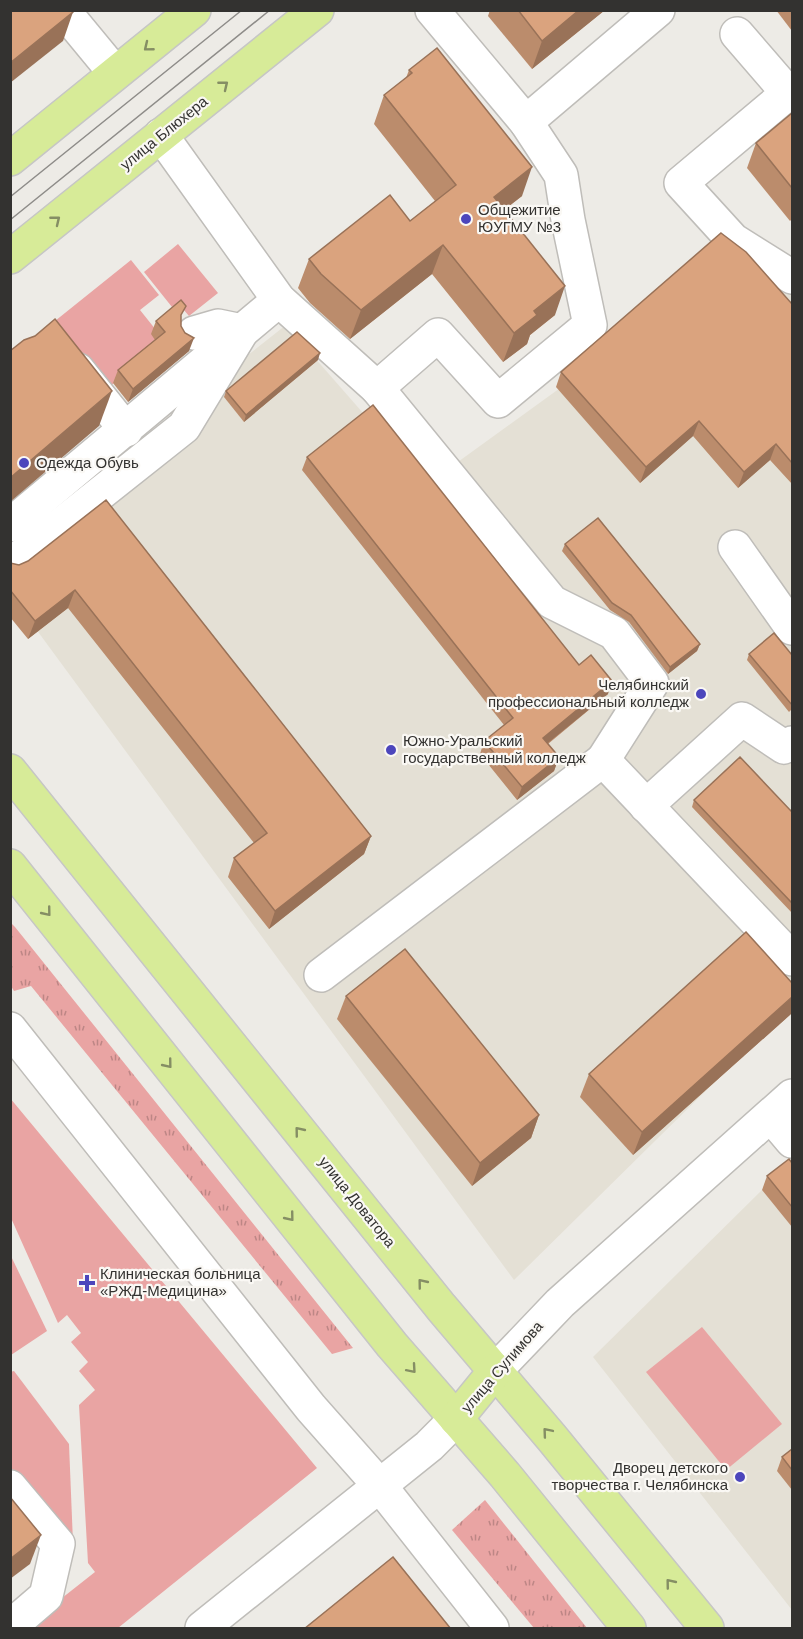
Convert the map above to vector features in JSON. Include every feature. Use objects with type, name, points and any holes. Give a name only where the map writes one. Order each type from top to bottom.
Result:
[{"type":"main road","points":[[10,159],[194,10]]},
{"type":"main road","name":"улица Блюхера","points":[[10,257],[317,10]]},
{"type":"main road","name":"улица Доватора","points":[[10,771],[434,1298],[496,1370],[707,1629]]},
{"type":"main road","points":[[10,866],[392,1345],[505,1475],[629,1629]]},
{"type":"main road","name":"улица Сулимова","points":[[456,1419],[496,1370]]},
{"type":"street","points":[[63,10],[115,73]]},
{"type":"street","points":[[376,388],[438,335],[498,401],[590,325],[561,175],[526,122],[432,10]]},
{"type":"street","points":[[526,122],[658,10]]},
{"type":"street","points":[[737,34],[788,93],[681,183],[733,240],[792,278]]},
{"type":"street","points":[[161,135],[279,300],[376,388],[552,602],[614,633],[652,682],[603,760],[321,975]]},
{"type":"street","points":[[10,525],[279,300]]},
{"type":"street","points":[[194,333],[218,326],[242,331]]},
{"type":"street","points":[[10,565],[184,427],[242,331]]},
{"type":"street","points":[[63,350],[126,430]]},
{"type":"street","points":[[735,547],[792,628]]},
{"type":"street","points":[[645,806],[742,719],[784,747],[792,743]]},
{"type":"street","points":[[603,760],[792,959]]},
{"type":"street","points":[[10,1029],[311,1408],[380,1486],[492,1629]]},
{"type":"street","points":[[782,1106],[792,1141]]},
{"type":"street","name":"улица Сулимова","points":[[496,1370],[560,1303],[782,1106]]},
{"type":"street","name":"улица Сулимова","points":[[202,1629],[380,1486],[456,1419]]},
{"type":"street","points":[[10,1487],[58,1544],[46,1596],[10,1627]]},
{"type":"shaded area","name":"Южно-Уральский государственный колледж","points":[[759,244],[792,280],[792,1006],[514,1280],[11,595],[10,543],[286,325],[426,485]]},
{"type":"shaded area","name":"Дворец детского творчества г. Челябинска","points":[[762,1190],[792,1227],[792,1610],[593,1357]]},
{"type":"green space","points":[[178,244],[218,293],[189,316],[178,303],[172,307],[144,272]]},
{"type":"green space","points":[[131,260],[159,295],[140,310],[156,330],[160,346],[109,387],[55,321]]},
{"type":"green space","points":[[11,923],[353,1348],[332,1354],[31,986],[14,991],[11,986]]},
{"type":"green space","name":"Клиническая больница «РЖД-Медицина»","points":[[10,1098],[317,1468],[118,1628],[24,1628],[95,1572],[88,1563],[79,1405],[95,1390],[79,1371],[88,1362],[71,1342],[81,1333],[67,1315],[58,1323],[11,1218]]},
{"type":"green space","points":[[10,1254],[47,1331],[11,1355],[10,1355]]},
{"type":"green space","points":[[702,1327],[782,1424],[726,1470],[646,1372]]},
{"type":"green space","points":[[14,1371],[69,1444],[73,1543],[11,1468],[10,1372]]},
{"type":"green space","points":[[485,1500],[587,1628],[534,1628],[452,1530]]},
{"type":"building","points":[[10,10],[72,10],[73,12],[10,63]]},
{"type":"building","points":[[518,10],[579,10],[542,41]]},
{"type":"building","points":[[437,48],[532,167],[494,197],[565,286],[534,311],[537,315],[514,333],[443,245],[361,310],[321,274],[309,259],[390,195],[410,221],[456,185],[384,95],[412,73],[409,70]]},
{"type":"building","points":[[792,113],[792,188],[756,143]]},
{"type":"building","points":[[721,233],[746,252],[792,304],[792,463],[776,444],[744,472],[699,421],[646,467],[561,372]]},
{"type":"building","points":[[181,300],[186,306],[181,315],[181,326],[185,333],[194,338],[133,389],[118,370],[165,332],[156,321]]},
{"type":"building","points":[[55,319],[112,391],[10,478],[10,351],[24,340],[35,336]]},
{"type":"building","points":[[297,332],[320,353],[246,415],[226,391]]},
{"type":"building","points":[[373,405],[579,665],[591,655],[612,681],[543,738],[559,757],[522,787],[484,741],[513,718],[307,457]]},
{"type":"building","points":[[106,500],[371,836],[275,911],[234,858],[267,833],[75,590],[35,621],[10,590],[10,563],[19,565],[28,561]]},
{"type":"building","points":[[598,518],[700,644],[670,667],[631,615],[612,603],[565,544]]},
{"type":"building","points":[[774,633],[792,655],[792,705],[749,654]]},
{"type":"building","points":[[740,757],[791,811],[792,809],[792,903],[694,800]]},
{"type":"building","points":[[746,932],[792,983],[792,997],[642,1132],[589,1074]]},
{"type":"building","points":[[405,949],[539,1115],[480,1163],[346,996]]},
{"type":"building","points":[[789,1159],[792,1163],[792,1207],[767,1176]]},
{"type":"building","points":[[792,1449],[792,1470],[782,1457]]},
{"type":"building","points":[[10,1497],[41,1535],[10,1559]]},
{"type":"building","points":[[393,1557],[451,1629],[304,1629]]},
{"type":"tram line","points":[[10,197],[242,10]]},
{"type":"tram line","points":[[10,220],[270,10]]},
{"type":"place","name":"Общежитие ЮУГМУ №3","points":[[466,219]]},
{"type":"place","name":"Одежда Обувь","points":[[24,463]]},
{"type":"place","name":"Челябинский профессиональный колледж","points":[[701,694]]},
{"type":"place","name":"Южно-Уральский государственный колледж","points":[[391,750]]},
{"type":"place","name":"Клиническая больница «РЖД-Медицина»","points":[[87,1283]]},
{"type":"place","name":"Дворец детского творчества г. Челябинска","points":[[740,1477]]}]
